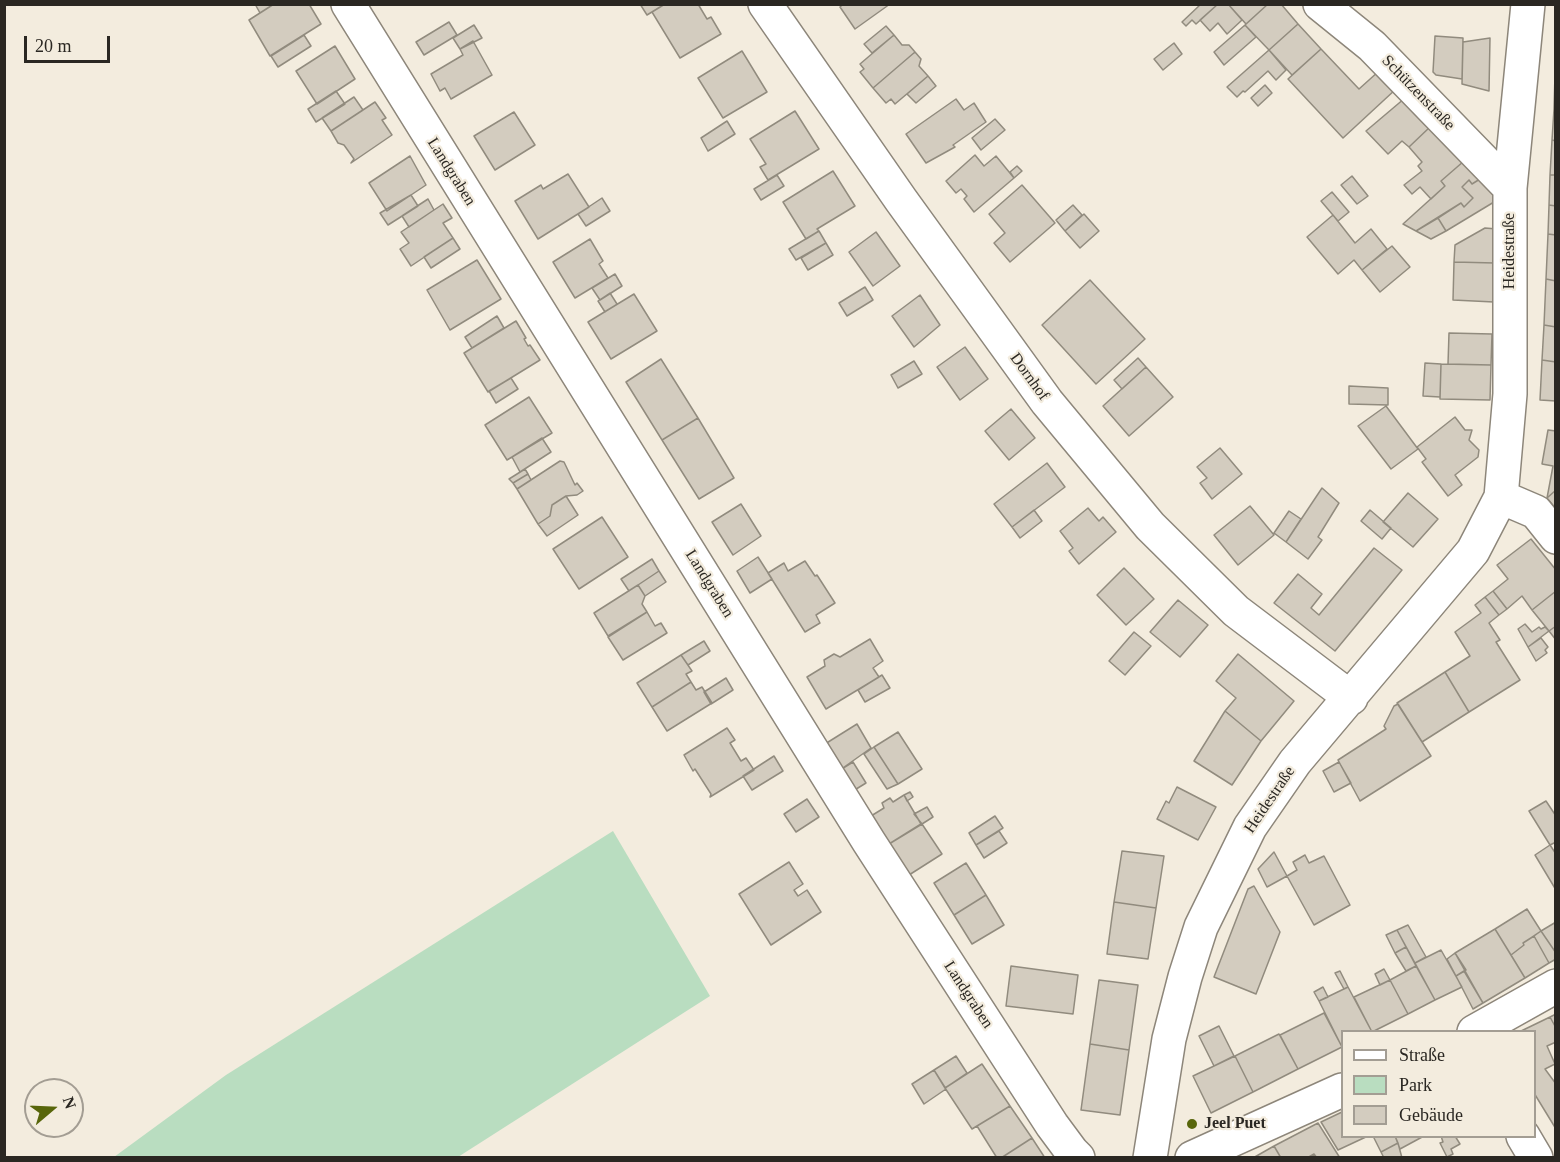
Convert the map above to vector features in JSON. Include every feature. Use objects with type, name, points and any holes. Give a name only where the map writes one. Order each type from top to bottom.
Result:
[{"type":"street","name":"Landgraben","points":[[348,4],[869,842],[1052,1125],[1078,1158]]},
{"type":"street","name":"Dornhof","points":[[765,4],[894,191],[1047,402],[1150,526],[1236,611],[1351,698]]},
{"type":"street","name":"Schützenstraße","points":[[1320,4],[1372,46],[1510,188]]},
{"type":"street","name":"Heidestraße","points":[[1150,1158],[1169,1039],[1185,977],[1201,927],[1250,827],[1295,762],[1473,551],[1501,497],[1510,394],[1510,188],[1528,4]]},
{"type":"street","points":[[1501,497],[1536,512],[1556,537]]},
{"type":"street","points":[[1478,1030],[1556,986]]},
{"type":"street","points":[[1192,1158],[1341,1090]]},
{"type":"street","points":[[1524,1138],[1536,1158]]},
{"type":"green space","points":[[613,831],[710,996],[458,1157],[114,1157],[226,1075]]},
{"type":"building","points":[[255,4],[274,4],[260,13]]},
{"type":"building","points":[[274,4],[309,4],[321,24],[270,56],[249,20]]},
{"type":"building","points":[[640,4],[665,4],[647,15]]},
{"type":"building","points":[[665,4],[698,4],[707,19],[711,17],[721,34],[680,58],[652,12]]},
{"type":"building","points":[[843,4],[890,4],[855,29],[840,7]]},
{"type":"building","points":[[1201,4],[1218,4],[1196,24],[1192,20],[1186,26],[1182,22]]},
{"type":"building","points":[[1218,4],[1228,4],[1242,20],[1227,34],[1218,23],[1210,31],[1200,20]]},
{"type":"building","points":[[1228,4],[1268,4],[1246,24]]},
{"type":"building","points":[[1268,4],[1281,4],[1298,24],[1269,50],[1245,25]]},
{"type":"building","points":[[449,22],[457,35],[424,55],[416,42]]},
{"type":"building","points":[[1298,24],[1321,49],[1292,75],[1269,50]]},
{"type":"building","points":[[474,25],[482,38],[460,49],[453,38]]},
{"type":"building","points":[[1245,25],[1256,37],[1224,65],[1214,52]]},
{"type":"building","points":[[886,26],[894,35],[872,53],[864,44]]},
{"type":"building","points":[[304,35],[311,46],[278,67],[271,56]]},
{"type":"building","points":[[894,35],[902,45],[909,45],[915,52],[873,88],[860,72],[864,69],[860,64]]},
{"type":"building","points":[[1435,36],[1463,38],[1462,79],[1436,75],[1433,72]]},
{"type":"building","points":[[1490,38],[1489,91],[1462,84],[1463,42]]},
{"type":"building","points":[[473,41],[492,75],[451,99],[445,88],[440,91],[431,74],[463,55],[460,49]]},
{"type":"building","points":[[1174,43],[1182,54],[1163,70],[1154,59]]},
{"type":"building","points":[[335,46],[355,79],[317,104],[296,71]]},
{"type":"building","points":[[1321,49],[1359,89],[1379,71],[1396,89],[1343,138],[1288,79]]},
{"type":"building","points":[[1269,50],[1286,70],[1276,80],[1268,71],[1237,97],[1227,87]]},
{"type":"building","points":[[742,51],[767,92],[723,118],[698,78]]},
{"type":"building","points":[[915,52],[921,59],[919,66],[928,76],[895,104],[891,99],[886,103],[873,88]]},
{"type":"building","points":[[1555,74],[1556,109],[1554,109]]},
{"type":"building","points":[[928,76],[936,86],[916,103],[907,94]]},
{"type":"building","points":[[1265,85],[1272,93],[1258,106],[1251,98]]},
{"type":"building","points":[[336,91],[345,104],[316,122],[308,109]]},
{"type":"building","points":[[354,97],[363,110],[331,131],[322,118]]},
{"type":"building","points":[[1405,98],[1431,126],[1409,147],[1402,141],[1388,154],[1366,131]]},
{"type":"building","points":[[956,99],[964,110],[974,103],[986,122],[953,145],[955,147],[926,163],[906,134]]},
{"type":"building","points":[[375,102],[386,118],[382,120],[392,135],[351,163],[354,159],[344,145],[338,143],[331,131]]},
{"type":"building","points":[[1554,109],[1556,109],[1556,141],[1552,140]]},
{"type":"building","points":[[795,111],[819,149],[768,180],[760,167],[766,164],[750,139]]},
{"type":"building","points":[[514,112],[535,145],[495,170],[474,136]]},
{"type":"building","points":[[995,119],[1005,130],[981,150],[972,138]]},
{"type":"building","points":[[727,121],[735,134],[708,151],[701,138]]},
{"type":"building","points":[[1431,126],[1464,161],[1441,181],[1445,186],[1431,199],[1420,187],[1412,194],[1404,185],[1422,171],[1418,166],[1422,162],[1409,147]]},
{"type":"building","points":[[1552,140],[1556,141],[1556,175],[1550,175]]},
{"type":"building","points":[[975,155],[984,166],[996,156],[1014,178],[974,212],[964,199],[967,196],[961,189],[956,193],[946,181]]},
{"type":"building","points":[[410,156],[426,185],[387,211],[369,183]]},
{"type":"building","points":[[1464,161],[1480,179],[1472,184],[1469,180],[1462,187],[1473,198],[1464,207],[1461,203],[1416,231],[1403,224],[1445,186],[1441,181]]},
{"type":"building","points":[[1017,166],[1022,171],[1014,178],[1010,172]]},
{"type":"building","points":[[833,171],[855,206],[817,229],[819,231],[806,239],[783,202]]},
{"type":"building","points":[[568,174],[589,207],[538,239],[515,201],[541,185],[543,189]]},
{"type":"building","points":[[777,175],[784,186],[761,200],[754,189]]},
{"type":"building","points":[[1550,175],[1556,175],[1556,206],[1549,205]]},
{"type":"building","points":[[1352,176],[1368,196],[1357,204],[1341,185]]},
{"type":"building","points":[[1480,179],[1499,199],[1446,231],[1438,218],[1461,203],[1464,207],[1473,198],[1462,187],[1469,180],[1472,184]]},
{"type":"building","points":[[1022,185],[1055,223],[1010,262],[994,243],[1005,233],[989,214]]},
{"type":"building","points":[[1332,192],[1349,212],[1338,221],[1321,201]]},
{"type":"building","points":[[411,195],[418,206],[388,225],[380,213]]},
{"type":"building","points":[[602,198],[610,211],[586,226],[578,214]]},
{"type":"building","points":[[428,199],[434,210],[409,227],[402,216]]},
{"type":"building","points":[[443,204],[452,218],[443,223],[453,238],[411,266],[400,249],[409,243],[401,232]]},
{"type":"building","points":[[1073,205],[1082,215],[1065,231],[1056,220]]},
{"type":"building","points":[[1549,205],[1556,206],[1556,235],[1548,234]]},
{"type":"building","points":[[1084,214],[1099,231],[1080,248],[1065,231]]},
{"type":"building","points":[[1333,215],[1355,243],[1371,229],[1387,249],[1362,270],[1354,260],[1338,274],[1307,237]]},
{"type":"building","points":[[1438,218],[1446,231],[1431,239],[1416,231]]},
{"type":"building","points":[[1485,228],[1497,229],[1495,263],[1454,262],[1455,245]]},
{"type":"building","points":[[819,231],[826,243],[796,260],[789,249]]},
{"type":"building","points":[[876,232],[900,266],[873,286],[849,252]]},
{"type":"building","points":[[1548,234],[1556,235],[1556,281],[1546,279]]},
{"type":"building","points":[[453,238],[460,249],[431,268],[424,257]]},
{"type":"building","points":[[590,239],[603,261],[599,264],[608,278],[575,298],[553,262]]},
{"type":"building","points":[[826,243],[833,255],[808,270],[801,258]]},
{"type":"building","points":[[1392,246],[1410,267],[1380,292],[1362,270]]},
{"type":"building","points":[[477,260],[501,299],[450,330],[427,290]]},
{"type":"building","points":[[1454,262],[1495,263],[1494,302],[1453,300]]},
{"type":"building","points":[[615,274],[622,286],[600,300],[592,288]]},
{"type":"building","points":[[1546,279],[1556,281],[1556,327],[1544,325]]},
{"type":"building","points":[[1090,280],[1145,339],[1096,384],[1042,325]]},
{"type":"building","points":[[865,287],[873,300],[847,316],[839,303]]},
{"type":"building","points":[[610,293],[617,304],[605,312],[598,301]]},
{"type":"building","points":[[634,294],[657,331],[611,359],[588,322]]},
{"type":"building","points":[[920,295],[940,325],[914,347],[892,316]]},
{"type":"building","points":[[497,316],[504,328],[472,348],[465,337]]},
{"type":"building","points":[[516,321],[528,346],[530,345],[540,360],[488,392],[464,353]]},
{"type":"building","points":[[1544,325],[1556,327],[1556,362],[1542,360]]},
{"type":"building","points":[[1449,333],[1492,334],[1491,365],[1448,364]]},
{"type":"building","points":[[965,347],[988,379],[960,400],[937,367]]},
{"type":"building","points":[[1138,358],[1146,367],[1122,389],[1114,380]]},
{"type":"building","points":[[661,359],[698,418],[662,440],[626,382]]},
{"type":"building","points":[[1542,360],[1556,362],[1556,401],[1540,400]]},
{"type":"building","points":[[914,361],[922,374],[898,388],[891,375]]},
{"type":"building","points":[[1425,363],[1441,364],[1440,397],[1423,396]]},
{"type":"building","points":[[1441,364],[1491,365],[1490,400],[1440,399]]},
{"type":"building","points":[[1146,367],[1173,397],[1129,436],[1103,406]]},
{"type":"building","points":[[511,378],[518,389],[496,403],[489,391]]},
{"type":"building","points":[[1349,386],[1388,388],[1388,405],[1349,404]]},
{"type":"building","points":[[529,397],[552,433],[507,460],[485,425]]},
{"type":"building","points":[[1386,406],[1418,449],[1391,469],[1358,426]]},
{"type":"building","points":[[1011,409],[1035,438],[1009,460],[985,431]]},
{"type":"building","points":[[1455,417],[1465,430],[1472,430],[1469,440],[1479,450],[1478,457],[1455,475],[1462,485],[1448,496],[1422,462],[1426,459],[1417,447]]},
{"type":"building","points":[[698,418],[734,478],[699,499],[662,440]]},
{"type":"building","points":[[1548,430],[1556,431],[1556,490],[1547,498],[1553,466],[1542,464]]},
{"type":"building","points":[[542,438],[551,452],[520,472],[512,457]]},
{"type":"building","points":[[1220,448],[1242,474],[1212,499],[1200,483],[1207,478],[1197,467]]},
{"type":"building","points":[[560,461],[564,462],[575,485],[577,483],[583,491],[577,495],[566,496],[552,505],[550,516],[538,524],[517,489]]},
{"type":"building","points":[[1047,463],[1065,487],[1012,527],[994,504]]},
{"type":"building","points":[[525,469],[528,474],[513,483],[509,479]]},
{"type":"building","points":[[528,474],[531,480],[517,489],[513,483]]},
{"type":"building","points":[[1322,488],[1339,503],[1318,537],[1322,540],[1308,559],[1286,542]]},
{"type":"building","points":[[1556,490],[1556,509],[1547,498]]},
{"type":"building","points":[[1408,493],[1438,519],[1413,547],[1383,522]]},
{"type":"building","points":[[566,496],[578,515],[547,536],[538,524],[550,516],[552,505]]},
{"type":"building","points":[[741,504],[761,536],[733,555],[712,522]]},
{"type":"building","points":[[1250,506],[1274,535],[1238,565],[1214,535]]},
{"type":"building","points":[[1088,508],[1099,521],[1103,517],[1116,532],[1079,564],[1069,551],[1073,548],[1060,531]]},
{"type":"building","points":[[1034,510],[1042,521],[1020,538],[1012,527]]},
{"type":"building","points":[[1370,510],[1391,528],[1382,539],[1361,521]]},
{"type":"building","points":[[1289,511],[1301,519],[1286,542],[1274,533]]},
{"type":"building","points":[[602,517],[628,557],[579,589],[553,549]]},
{"type":"building","points":[[1531,539],[1556,570],[1556,591],[1532,610],[1522,596],[1507,609],[1493,591],[1508,579],[1497,565]]},
{"type":"building","points":[[1374,548],[1402,570],[1335,651],[1274,603],[1298,574],[1322,594],[1311,608],[1319,615]]},
{"type":"building","points":[[758,557],[772,579],[750,593],[737,571]]},
{"type":"building","points":[[652,559],[659,571],[629,591],[621,579]]},
{"type":"building","points":[[805,561],[835,603],[816,615],[820,623],[805,632],[768,573],[784,563],[788,571]]},
{"type":"building","points":[[1124,568],[1154,599],[1126,625],[1097,595]]},
{"type":"building","points":[[659,571],[666,582],[645,596],[638,585]]},
{"type":"building","points":[[638,585],[645,596],[642,604],[647,612],[608,636],[594,613]]},
{"type":"building","points":[[1493,591],[1507,609],[1499,615],[1485,597]]},
{"type":"building","points":[[1556,591],[1556,626],[1549,631],[1532,610]]},
{"type":"building","points":[[1485,597],[1499,615],[1489,623],[1500,640],[1496,642],[1520,680],[1469,712],[1445,672],[1470,656],[1455,632],[1481,613],[1475,605]]},
{"type":"building","points":[[1178,600],[1208,625],[1180,657],[1150,632]]},
{"type":"building","points":[[647,612],[655,626],[661,623],[667,633],[623,660],[608,637]]},
{"type":"building","points":[[1525,624],[1532,632],[1539,627],[1541,629],[1545,627],[1549,631],[1528,647],[1518,629]]},
{"type":"building","points":[[1556,626],[1556,640],[1549,631]]},
{"type":"building","points":[[1134,632],[1151,646],[1125,675],[1109,661]]},
{"type":"building","points":[[1541,638],[1548,647],[1545,650],[1547,653],[1536,661],[1528,647]]},
{"type":"building","points":[[870,639],[883,661],[873,668],[879,677],[826,709],[807,677],[825,666],[824,660],[834,654],[840,657]]},
{"type":"building","points":[[704,641],[710,651],[688,665],[681,655]]},
{"type":"building","points":[[1238,654],[1294,701],[1261,741],[1225,711],[1236,698],[1216,681]]},
{"type":"building","points":[[681,655],[692,671],[686,674],[691,682],[652,707],[637,683]]},
{"type":"building","points":[[1445,672],[1469,712],[1422,742],[1397,703]]},
{"type":"building","points":[[882,675],[890,688],[865,702],[858,690]]},
{"type":"building","points":[[726,678],[733,690],[711,704],[704,692]]},
{"type":"building","points":[[691,682],[696,690],[702,687],[712,703],[667,731],[652,707]]},
{"type":"building","points":[[1398,704],[1431,756],[1360,801],[1338,760],[1386,729],[1384,726],[1394,706]]},
{"type":"building","points":[[1225,711],[1261,741],[1232,785],[1194,761]]},
{"type":"building","points":[[857,724],[871,748],[840,770],[825,744]]},
{"type":"building","points":[[727,728],[735,740],[730,743],[741,761],[746,758],[754,770],[710,797],[711,794],[684,755]]},
{"type":"building","points":[[898,732],[922,769],[898,784],[874,747]]},
{"type":"building","points":[[874,747],[898,784],[887,789],[864,754]]},
{"type":"building","points":[[774,756],[783,771],[752,790],[743,776]]},
{"type":"building","points":[[853,762],[866,783],[853,791],[840,770]]},
{"type":"building","points":[[1339,762],[1351,783],[1334,792],[1323,771]]},
{"type":"building","points":[[1177,787],[1216,807],[1198,840],[1157,819],[1166,801],[1169,803]]},
{"type":"building","points":[[910,792],[913,797],[907,801],[904,795]]},
{"type":"building","points":[[904,795],[921,824],[889,844],[871,816],[884,808],[882,803],[890,798],[893,802]]},
{"type":"building","points":[[807,799],[819,817],[796,832],[784,814]]},
{"type":"building","points":[[1546,801],[1556,816],[1556,842],[1550,845],[1529,811]]},
{"type":"building","points":[[927,807],[933,817],[922,824],[914,814]]},
{"type":"building","points":[[995,816],[1003,828],[976,845],[969,833]]},
{"type":"building","points":[[922,824],[942,854],[909,875],[889,844]]},
{"type":"building","points":[[999,831],[1007,843],[984,858],[976,845]]},
{"type":"building","points":[[1550,845],[1556,854],[1556,890],[1535,855]]},
{"type":"building","points":[[1122,851],[1164,856],[1156,908],[1114,902]]},
{"type":"building","points":[[1274,852],[1287,876],[1267,887],[1258,869]]},
{"type":"building","points":[[1305,855],[1309,863],[1324,856],[1350,905],[1314,925],[1287,876],[1297,870],[1293,862]]},
{"type":"building","points":[[789,862],[803,884],[794,890],[798,896],[807,890],[821,912],[771,945],[739,894]]},
{"type":"building","points":[[966,863],[986,895],[954,915],[934,883]]},
{"type":"building","points":[[1254,886],[1280,932],[1256,994],[1214,977],[1248,889]]},
{"type":"building","points":[[986,895],[1004,925],[972,944],[954,915]]},
{"type":"building","points":[[1114,902],[1156,908],[1148,959],[1107,954]]},
{"type":"building","points":[[1527,909],[1541,931],[1523,943],[1524,945],[1511,955],[1495,929]]},
{"type":"building","points":[[1556,922],[1556,953],[1541,931]]},
{"type":"building","points":[[1408,925],[1426,957],[1415,963],[1397,930]]},
{"type":"building","points":[[1495,929],[1525,978],[1483,1003],[1455,953]]},
{"type":"building","points":[[1397,930],[1406,947],[1395,953],[1386,935]]},
{"type":"building","points":[[1541,931],[1556,953],[1556,959],[1549,963],[1534,936]]},
{"type":"building","points":[[1534,936],[1549,963],[1525,978],[1511,955]]},
{"type":"building","points":[[1406,947],[1416,966],[1406,971],[1395,953]]},
{"type":"building","points":[[1441,950],[1462,987],[1435,1000],[1415,963]]},
{"type":"building","points":[[1455,953],[1466,970],[1456,976],[1447,959]]},
{"type":"building","points":[[1011,966],[1078,975],[1073,1014],[1006,1006]]},
{"type":"building","points":[[1416,966],[1435,1000],[1408,1014],[1390,980]]},
{"type":"building","points":[[1384,969],[1390,980],[1380,985],[1375,974]]},
{"type":"building","points":[[1340,971],[1348,987],[1344,989],[1335,973]]},
{"type":"building","points":[[1464,971],[1483,1003],[1473,1009],[1456,976]]},
{"type":"building","points":[[1099,980],[1138,985],[1129,1050],[1090,1044]]},
{"type":"building","points":[[1390,980],[1408,1014],[1376,1030],[1371,1030],[1354,997]]},
{"type":"building","points":[[1323,987],[1328,997],[1319,1001],[1314,992]]},
{"type":"building","points":[[1348,987],[1371,1030],[1341,1030],[1341,1045],[1319,1001]]},
{"type":"building","points":[[1324,1013],[1341,1048],[1298,1069],[1280,1035]]},
{"type":"building","points":[[1556,1014],[1556,1028],[1550,1017]]},
{"type":"building","points":[[1550,1017],[1556,1028],[1556,1042],[1547,1046],[1555,1064],[1545,1069],[1556,1084],[1556,1129],[1536,1096],[1536,1030],[1523,1030]]},
{"type":"building","points":[[1219,1026],[1234,1056],[1214,1066],[1199,1036]]},
{"type":"building","points":[[1279,1034],[1298,1069],[1253,1092],[1235,1056]]},
{"type":"building","points":[[1090,1044],[1129,1050],[1120,1115],[1081,1110]]},
{"type":"building","points":[[956,1056],[967,1073],[945,1088],[934,1070]]},
{"type":"building","points":[[1235,1056],[1253,1092],[1211,1113],[1193,1076]]},
{"type":"building","points":[[982,1064],[1010,1106],[972,1129],[945,1088]]},
{"type":"building","points":[[934,1070],[946,1089],[924,1104],[912,1084]]},
{"type":"building","points":[[1010,1106],[1032,1138],[1001,1158],[997,1158],[977,1126]]},
{"type":"building","points":[[1341,1112],[1341,1138],[1364,1138],[1338,1150],[1321,1122]]},
{"type":"building","points":[[1318,1123],[1340,1158],[1317,1158],[1314,1154],[1307,1158],[1281,1158],[1274,1146]]},
{"type":"building","points":[[1032,1138],[1045,1158],[1001,1158]]},
{"type":"building","points":[[1374,1138],[1396,1138],[1398,1143],[1381,1152]]},
{"type":"building","points":[[1396,1138],[1420,1138],[1400,1149]]},
{"type":"building","points":[[1442,1138],[1456,1138],[1460,1144],[1451,1149],[1453,1154],[1447,1157],[1440,1143],[1443,1142]]},
{"type":"building","points":[[1398,1143],[1402,1158],[1384,1158],[1381,1152]]},
{"type":"building","points":[[1274,1146],[1281,1158],[1253,1158]]},
{"type":"place","name":"Jeel Puet","points":[[1192,1124]]}]
